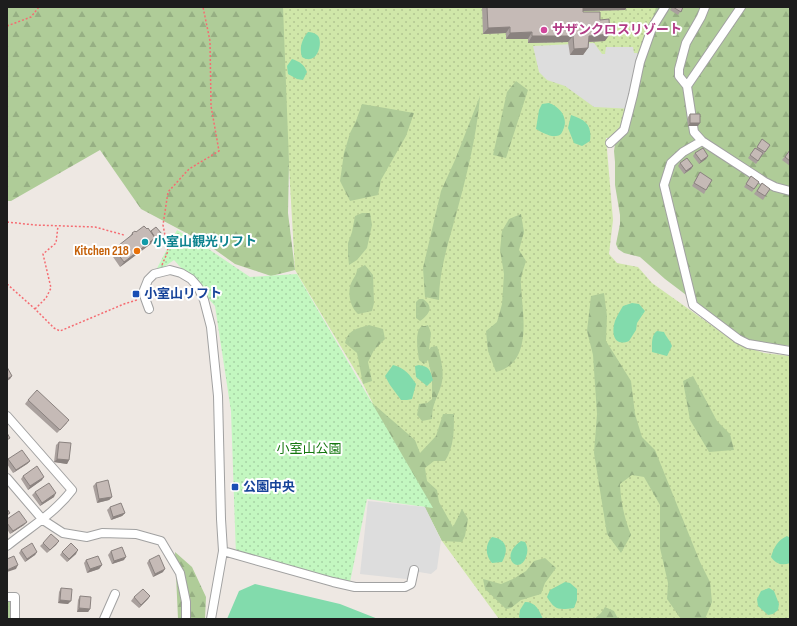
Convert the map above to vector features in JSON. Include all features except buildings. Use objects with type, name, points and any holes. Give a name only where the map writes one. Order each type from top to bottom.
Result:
[{"type":"street","points":[[610,143],[624,130],[634,95],[640,62],[652,28],[664,7]]},
{"type":"street","points":[[705,7],[686,43],[679,69],[679,76],[687,86],[694,132],[702,141],[764,182],[775,188],[790,191]]},
{"type":"street","points":[[687,86],[741,7]]},
{"type":"street","points":[[702,141],[683,152],[671,163],[664,185],[693,305],[738,339],[748,344],[790,351]]},
{"type":"street","points":[[149,309],[144,290],[148,280],[154,274],[170,270],[181,273],[191,279],[198,287],[204,300],[211,327],[218,396],[223,551],[211,619]]},
{"type":"street","points":[[7,416],[72,490],[43,520],[33,525],[7,546]]},
{"type":"street","points":[[7,478],[43,520],[64,533],[87,537],[102,533],[136,534],[161,541],[180,573],[186,602],[186,619]]},
{"type":"street","points":[[223,551],[333,582],[355,586],[405,587],[411,584],[414,570]]},
{"type":"street","points":[[104,619],[115,594]]},
{"type":"street","points":[[7,597],[15,598],[15,619]]},
{"type":"path","points":[[7,26],[31,17],[39,7]]},
{"type":"path","points":[[162,272],[162,265],[168,251],[163,225],[168,192],[189,169],[219,151],[211,106],[210,41],[203,7]]},
{"type":"path","points":[[7,222],[35,225],[95,227],[124,235]]},
{"type":"path","points":[[35,309],[46,298],[51,288],[43,254],[56,243],[58,226]]},
{"type":"path","points":[[7,284],[54,328],[60,331],[124,304],[145,298]]},
{"type":"green space","points":[[7,7],[283,7],[289,162],[288,213],[295,270],[271,276],[235,264],[207,244],[141,209],[100,150],[11,201],[7,201]]},
{"type":"green space","points":[[282,7],[664,7],[628,132],[621,138],[606,138],[613,220],[609,254],[617,263],[638,267],[652,283],[738,344],[764,353],[790,356],[790,619],[499,619],[442,541],[362,382],[295,270],[286,116]]},
{"type":"green space","points":[[656,7],[790,7],[790,346],[750,341],[739,335],[665,279],[640,257],[624,253],[618,249],[616,244],[620,224],[620,215],[615,185],[615,144],[628,132],[643,58]]},
{"type":"green space","points":[[308,32],[317,35],[320,42],[320,47],[316,56],[308,59],[302,57],[301,47]]},
{"type":"green space","points":[[292,59],[305,67],[307,72],[303,80],[297,79],[288,74],[287,66]]},
{"type":"green space","points":[[516,81],[528,90],[506,158],[493,155],[507,92]]},
{"type":"green space","points":[[480,96],[470,159],[442,270],[439,300],[425,297],[423,268],[441,191]]},
{"type":"green space","points":[[549,103],[560,110],[565,121],[565,126],[561,134],[557,136],[548,135],[536,129],[539,110],[542,104]]},
{"type":"green space","points":[[362,104],[414,113],[406,136],[381,180],[378,195],[350,201],[340,181],[344,153],[350,133]]},
{"type":"green space","points":[[571,115],[584,121],[589,127],[590,141],[582,146],[574,143],[568,128]]},
{"type":"green space","points":[[362,213],[370,213],[372,225],[367,248],[357,260],[349,265],[348,243],[355,216]]},
{"type":"green space","points":[[521,214],[524,232],[519,250],[526,261],[521,282],[524,322],[523,336],[521,348],[516,359],[508,367],[496,372],[488,351],[486,331],[497,322],[502,304],[504,274],[500,250],[502,231],[509,219]]},
{"type":"green space","name":"小室山公園","points":[[177,230],[250,277],[297,274],[433,508],[367,499],[349,587],[236,556],[231,411],[215,306],[174,260],[154,274]]},
{"type":"green space","points":[[365,265],[373,275],[374,303],[372,311],[358,314],[352,305],[349,290],[357,269]]},
{"type":"green space","points":[[604,293],[607,316],[606,341],[631,381],[635,414],[642,437],[655,450],[700,562],[710,582],[712,602],[705,619],[681,619],[667,599],[668,583],[660,548],[660,505],[644,477],[632,475],[620,484],[623,510],[631,535],[621,553],[607,534],[594,453],[597,414],[593,355],[587,331],[591,296]]},
{"type":"green space","points":[[419,299],[423,299],[429,304],[430,307],[426,316],[420,321],[416,318],[416,302]]},
{"type":"green space","points":[[632,303],[639,304],[645,311],[637,323],[636,330],[629,341],[617,341],[613,330],[615,321],[623,306]]},
{"type":"green space","points":[[369,325],[383,329],[385,339],[374,350],[368,362],[372,381],[363,384],[357,353],[345,343],[351,332]]},
{"type":"green space","points":[[428,325],[431,333],[429,350],[431,347],[437,346],[443,376],[434,405],[432,419],[422,421],[417,415],[419,404],[427,403],[432,399],[432,377],[428,360],[424,364],[419,360],[417,337],[420,328]]},
{"type":"green space","points":[[657,331],[664,332],[672,346],[667,356],[652,352],[653,338]]},
{"type":"green space","points":[[393,365],[407,372],[416,384],[412,399],[401,400],[390,385],[385,376]]},
{"type":"green space","points":[[419,365],[427,368],[431,374],[433,380],[427,386],[416,377],[415,366]]},
{"type":"green space","points":[[693,376],[717,421],[730,434],[734,450],[709,452],[690,420],[683,381]]},
{"type":"green space","points":[[370,401],[415,440],[420,453],[436,436],[443,414],[454,414],[453,439],[448,456],[445,461],[434,461],[425,468],[427,481],[437,490],[439,502],[453,527],[462,509],[468,519],[465,536],[462,542],[442,541]]},
{"type":"green space","points":[[787,536],[790,538],[790,563],[779,564],[771,557],[777,544]]},
{"type":"green space","points":[[492,537],[501,540],[504,543],[506,553],[502,562],[492,563],[488,557],[487,546]]},
{"type":"green space","points":[[521,541],[525,542],[526,544],[527,555],[523,562],[519,565],[515,565],[512,562],[511,553],[514,547]]},
{"type":"green space","points":[[175,552],[192,567],[206,597],[205,619],[178,619]]},
{"type":"green space","points":[[545,558],[556,568],[545,583],[541,594],[521,600],[511,608],[506,609],[485,589],[483,579],[501,584],[526,571],[534,561]]},
{"type":"green space","points":[[565,582],[570,583],[577,589],[577,600],[574,608],[561,609],[555,607],[547,597],[550,590]]},
{"type":"green space","points":[[255,584],[340,604],[378,619],[227,619],[239,591]]},
{"type":"green space","points":[[769,588],[774,591],[779,604],[778,610],[773,614],[768,615],[758,606],[757,599],[761,591]]},
{"type":"green space","points":[[7,595],[15,597],[11,619],[7,619]]},
{"type":"green space","points":[[525,602],[532,603],[543,619],[521,619],[519,617],[520,610]]},
{"type":"green space","points":[[605,607],[614,611],[618,619],[594,619]]},
{"type":"shaded area","points":[[594,43],[602,54],[605,54],[606,47],[633,47],[634,53],[637,53],[643,58],[634,109],[594,107],[565,86],[547,80],[539,72],[533,46]]},
{"type":"shaded area","points":[[368,501],[425,507],[441,540],[437,569],[431,574],[419,572],[416,575],[415,580],[360,574]]},
{"type":"place","name":"サザンクロスリゾート","points":[[544,30]]},
{"type":"place","name":"小室山観光リフト","points":[[145,242]]},
{"type":"place","name":"Kitchen 218","points":[[137,251]]},
{"type":"place","name":"小室山リフト","points":[[136,294]]},
{"type":"place","name":"公園中央","points":[[235,487]]}]
